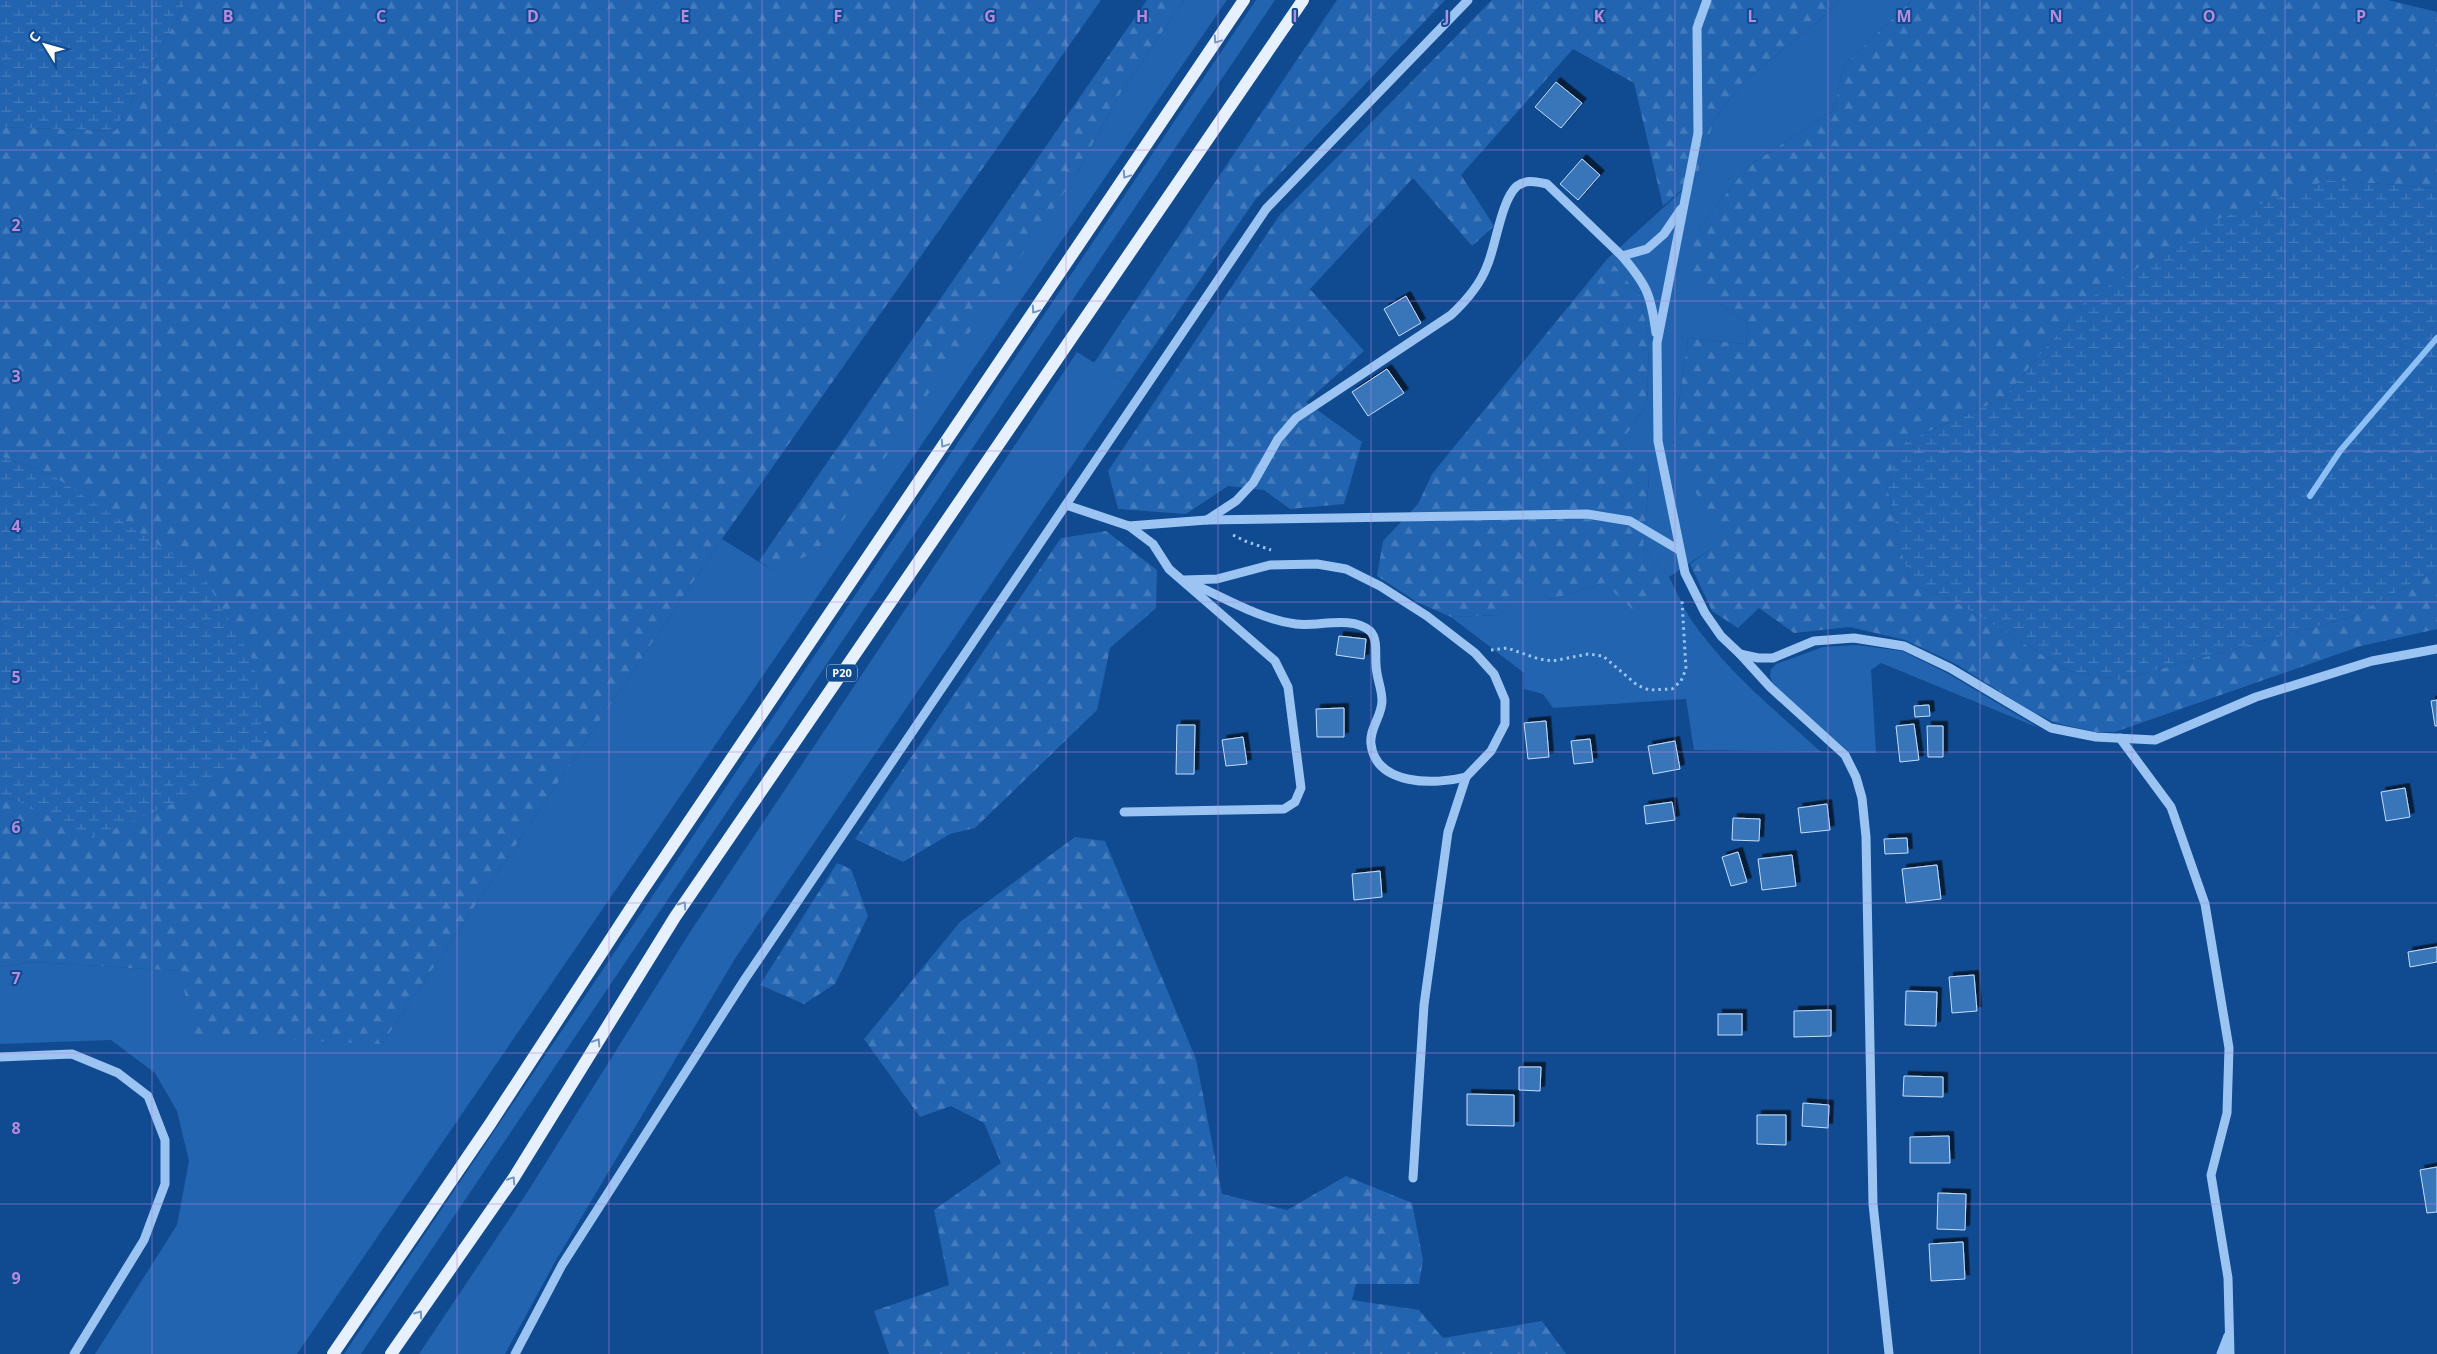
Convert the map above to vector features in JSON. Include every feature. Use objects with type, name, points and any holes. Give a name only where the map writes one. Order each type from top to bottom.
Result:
[{"type":"main road","points":[[333,1354],[490,1124],[640,894],[1244,0]]},
{"type":"main road","name":"Р20","points":[[391,1354],[513,1179],[675,917],[1303,0]]},
{"type":"street","points":[[515,1354],[562,1265],[745,979],[1266,208],[1468,0]]},
{"type":"street","points":[[1657,343],[1698,133],[1697,28],[1707,0]]},
{"type":"street","points":[[1207,520],[1236,501],[1253,483],[1278,439],[1296,418],[1451,315],[1467,300],[1487,266],[1506,205],[1517,186],[1530,181],[1546,184],[1622,256],[1642,279],[1652,306],[1657,343],[1658,441],[1685,573],[1705,613],[1721,636],[1770,687],[1845,755],[1856,777],[1862,798],[1866,837],[1873,1204],[1889,1354]]},
{"type":"street","points":[[1622,256],[1647,249],[1664,234],[1684,205]]},
{"type":"street","points":[[1066,505],[1129,526],[1153,544],[1169,569],[1184,580],[1275,661],[1288,687],[1301,788],[1295,802],[1284,809],[1124,812]]},
{"type":"street","points":[[1129,526],[1207,520],[1588,514],[1630,521],[1679,550]]},
{"type":"street","points":[[1184,580],[1218,579],[1270,565],[1317,564],[1346,569],[1388,591],[1427,616],[1475,653],[1494,674],[1505,700],[1505,724],[1491,751],[1466,778],[1448,832],[1426,996],[1413,1178]]},
{"type":"street","points":[[1184,580],[1272,619],[1299,624],[1328,621],[1361,626],[1371,632],[1375,642],[1376,667],[1381,684],[1382,703],[1371,743],[1374,759],[1386,771],[1399,777],[1449,782],[1466,778]]},
{"type":"street","points":[[1740,654],[1773,658],[1814,641],[1854,638],[1904,646],[1950,668],[2051,728],[2096,737],[2154,740],[2256,697],[2372,661],[2437,649]]},
{"type":"street","points":[[2120,738],[2171,807],[2205,904],[2230,1048],[2227,1113],[2211,1175],[2228,1278],[2230,1354]]},
{"type":"street","points":[[0,1057],[72,1054],[118,1073],[148,1096],[166,1140],[165,1184],[144,1240],[74,1354]]},
{"type":"street","points":[[2221,1354],[2229,1334]]},
{"type":"path","points":[[1207,520],[1245,542],[1272,550]]},
{"type":"path","points":[[1475,653],[1507,648],[1539,659],[1552,661],[1588,654],[1603,656],[1637,686],[1649,690],[1672,689],[1681,681],[1686,669],[1682,593],[1685,573]]},
{"type":"green space","points":[[0,0],[187,0],[115,131],[0,127]]},
{"type":"green space","points":[[187,0],[1101,0],[722,539],[382,1044],[194,1036],[180,971],[32,962],[0,967],[0,796],[18,801],[52,475],[0,456],[0,127],[115,131]]},
{"type":"green space","points":[[1147,0],[1184,0],[1118,97],[1076,175],[833,535],[809,555],[772,570],[759,561]]},
{"type":"green space","points":[[1184,0],[1227,0],[297,1354],[95,1354],[177,1225],[189,1161],[177,1111],[155,1073],[111,1040],[0,1044],[0,967],[32,962],[180,971],[382,1044],[722,539],[772,570],[1076,175],[1118,97]]},
{"type":"green space","points":[[1256,0],[1275,0],[361,1354],[344,1354]]},
{"type":"green space","points":[[1337,0],[1445,0],[1255,200],[1128,384],[1094,363]]},
{"type":"green space","points":[[1492,0],[1841,0],[1820,20],[1743,82],[1714,120],[1697,177],[1663,206],[1634,83],[1573,49],[1461,175],[1494,226],[1472,246],[1413,178],[1310,289],[1364,351],[1306,402],[1362,442],[1344,504],[1290,509],[1264,490],[1228,486],[1186,514],[1118,509],[1108,471],[1279,216]]},
{"type":"green space","points":[[1841,0],[1912,0],[1844,65],[1834,110],[1747,167],[1698,230],[1715,301],[1748,324],[1746,344],[1688,338],[1673,446],[1721,542],[1669,577],[1643,551],[1650,465],[1619,445],[1647,405],[1649,343],[1641,297],[1608,258],[1697,177],[1714,120],[1743,82],[1820,20]]},
{"type":"green space","points":[[1912,0],[2388,0],[2437,12],[2437,188],[2328,180],[2085,301],[2004,398],[1905,442],[1886,481],[1898,539],[1911,584],[1956,602],[2069,671],[2120,680],[2348,618],[2437,570],[2437,629],[2361,646],[2115,732],[2096,732],[2055,723],[2026,708],[1954,663],[1905,640],[1850,627],[1794,633],[1759,608],[1738,628],[1712,611],[1690,564],[1720,542],[1673,446],[1688,338],[1746,344],[1748,324],[1715,301],[1685,269],[1698,230],[1747,167],[1834,110],[1844,65]]},
{"type":"green space","points":[[2328,180],[2437,188],[2437,570],[2348,618],[2120,680],[2069,671],[1956,602],[1911,584],[1898,539],[1886,481],[1905,442],[2004,398],[2085,301],[2210,222]]},
{"type":"green space","points":[[1608,258],[1641,297],[1649,343],[1647,405],[1619,445],[1650,464],[1643,551],[1669,577],[1634,611],[1604,583],[1549,600],[1539,584],[1498,615],[1451,617],[1417,602],[1377,576],[1383,541],[1418,504],[1432,474]]},
{"type":"green space","points":[[1077,352],[1128,384],[736,957],[555,1262],[505,1354],[419,1354],[530,1188],[692,929]]},
{"type":"green space","points":[[0,456],[52,475],[202,574],[253,660],[268,737],[190,796],[93,838],[18,801],[0,796]]},
{"type":"green space","points":[[1106,531],[1157,570],[1156,608],[1110,648],[1097,710],[975,828],[950,834],[903,862],[855,839],[1061,538]]},
{"type":"green space","points":[[1669,577],[1690,618],[1719,655],[1751,689],[1821,752],[1694,750],[1686,699],[1553,708],[1543,694],[1524,689],[1524,673],[1451,617],[1498,615],[1539,583],[1549,600],[1604,583]]},
{"type":"green space","points":[[1857,645],[1902,651],[1947,673],[2039,728],[1881,663],[1871,670],[1876,753],[1850,753],[1773,684],[1770,676],[1771,669],[1776,664],[1823,647]]},
{"type":"green space","points":[[1075,837],[1105,841],[1196,1059],[1222,1194],[1287,1210],[1346,1176],[1412,1203],[1423,1260],[1419,1284],[1356,1284],[1352,1300],[1419,1310],[1443,1338],[1542,1321],[1566,1354],[889,1354],[874,1311],[949,1285],[934,1210],[1001,1163],[984,1123],[951,1106],[920,1117],[864,1039],[960,922]]},
{"type":"green space","points":[[837,863],[851,869],[868,916],[835,984],[804,1004],[760,985]]},
{"type":"building","points":[[1556,82],[1582,103],[1561,128],[1535,107]]},
{"type":"building","points":[[1582,159],[1600,175],[1578,200],[1560,184]]},
{"type":"building","points":[[1406,296],[1421,323],[1399,336],[1384,309]]},
{"type":"building","points":[[1387,369],[1404,393],[1368,416],[1352,392]]},
{"type":"building","points":[[1339,636],[1366,639],[1364,659],[1336,655]]},
{"type":"building","points":[[2437,700],[2437,726],[2435,726],[2431,701]]},
{"type":"building","points":[[1929,705],[1930,716],[1915,717],[1914,706]]},
{"type":"building","points":[[1344,708],[1344,737],[1317,737],[1316,709]]},
{"type":"building","points":[[1546,721],[1549,757],[1528,759],[1524,723]]},
{"type":"building","points":[[1914,724],[1919,760],[1900,762],[1896,726]]},
{"type":"building","points":[[1177,725],[1195,725],[1194,774],[1176,774]]},
{"type":"building","points":[[1927,726],[1943,726],[1943,757],[1928,757]]},
{"type":"building","points":[[1243,737],[1247,764],[1226,766],[1222,740]]},
{"type":"building","points":[[1590,739],[1593,762],[1574,764],[1571,741]]},
{"type":"building","points":[[1675,741],[1680,769],[1653,774],[1648,746]]},
{"type":"building","points":[[2405,788],[2410,817],[2386,821],[2381,792]]},
{"type":"building","points":[[1672,802],[1675,820],[1646,824],[1644,806]]},
{"type":"building","points":[[1827,804],[1830,830],[1801,833],[1798,808]]},
{"type":"building","points":[[1733,818],[1760,819],[1759,841],[1732,840]]},
{"type":"building","points":[[1907,838],[1908,853],[1885,854],[1884,839]]},
{"type":"building","points":[[1738,852],[1747,882],[1731,886],[1722,857]]},
{"type":"building","points":[[1792,855],[1796,886],[1762,890],[1758,859]]},
{"type":"building","points":[[1937,865],[1941,899],[1906,903],[1902,869]]},
{"type":"building","points":[[1380,871],[1382,897],[1354,900],[1352,874]]},
{"type":"building","points":[[2437,947],[2437,962],[2410,967],[2408,952]]},
{"type":"building","points":[[1974,975],[1977,1011],[1952,1013],[1949,977]]},
{"type":"building","points":[[1906,991],[1937,992],[1936,1026],[1905,1025]]},
{"type":"building","points":[[1831,1010],[1831,1036],[1794,1037],[1794,1011]]},
{"type":"building","points":[[1718,1014],[1742,1014],[1742,1035],[1718,1035]]},
{"type":"building","points":[[1519,1067],[1541,1067],[1540,1091],[1519,1090]]},
{"type":"building","points":[[1904,1076],[1943,1077],[1943,1097],[1903,1096]]},
{"type":"building","points":[[1467,1094],[1514,1095],[1514,1126],[1467,1125]]},
{"type":"building","points":[[1803,1103],[1829,1105],[1828,1128],[1802,1126]]},
{"type":"building","points":[[1757,1115],[1786,1115],[1786,1145],[1757,1144]]},
{"type":"building","points":[[1949,1136],[1950,1163],[1910,1163],[1910,1137]]},
{"type":"building","points":[[2437,1167],[2437,1212],[2427,1213],[2420,1170]]},
{"type":"building","points":[[1938,1193],[1966,1194],[1965,1230],[1937,1229]]},
{"type":"building","points":[[1963,1242],[1965,1279],[1931,1281],[1929,1244]]},
{"type":"waterway","points":[[2310,496],[2340,451],[2437,338]]}]
